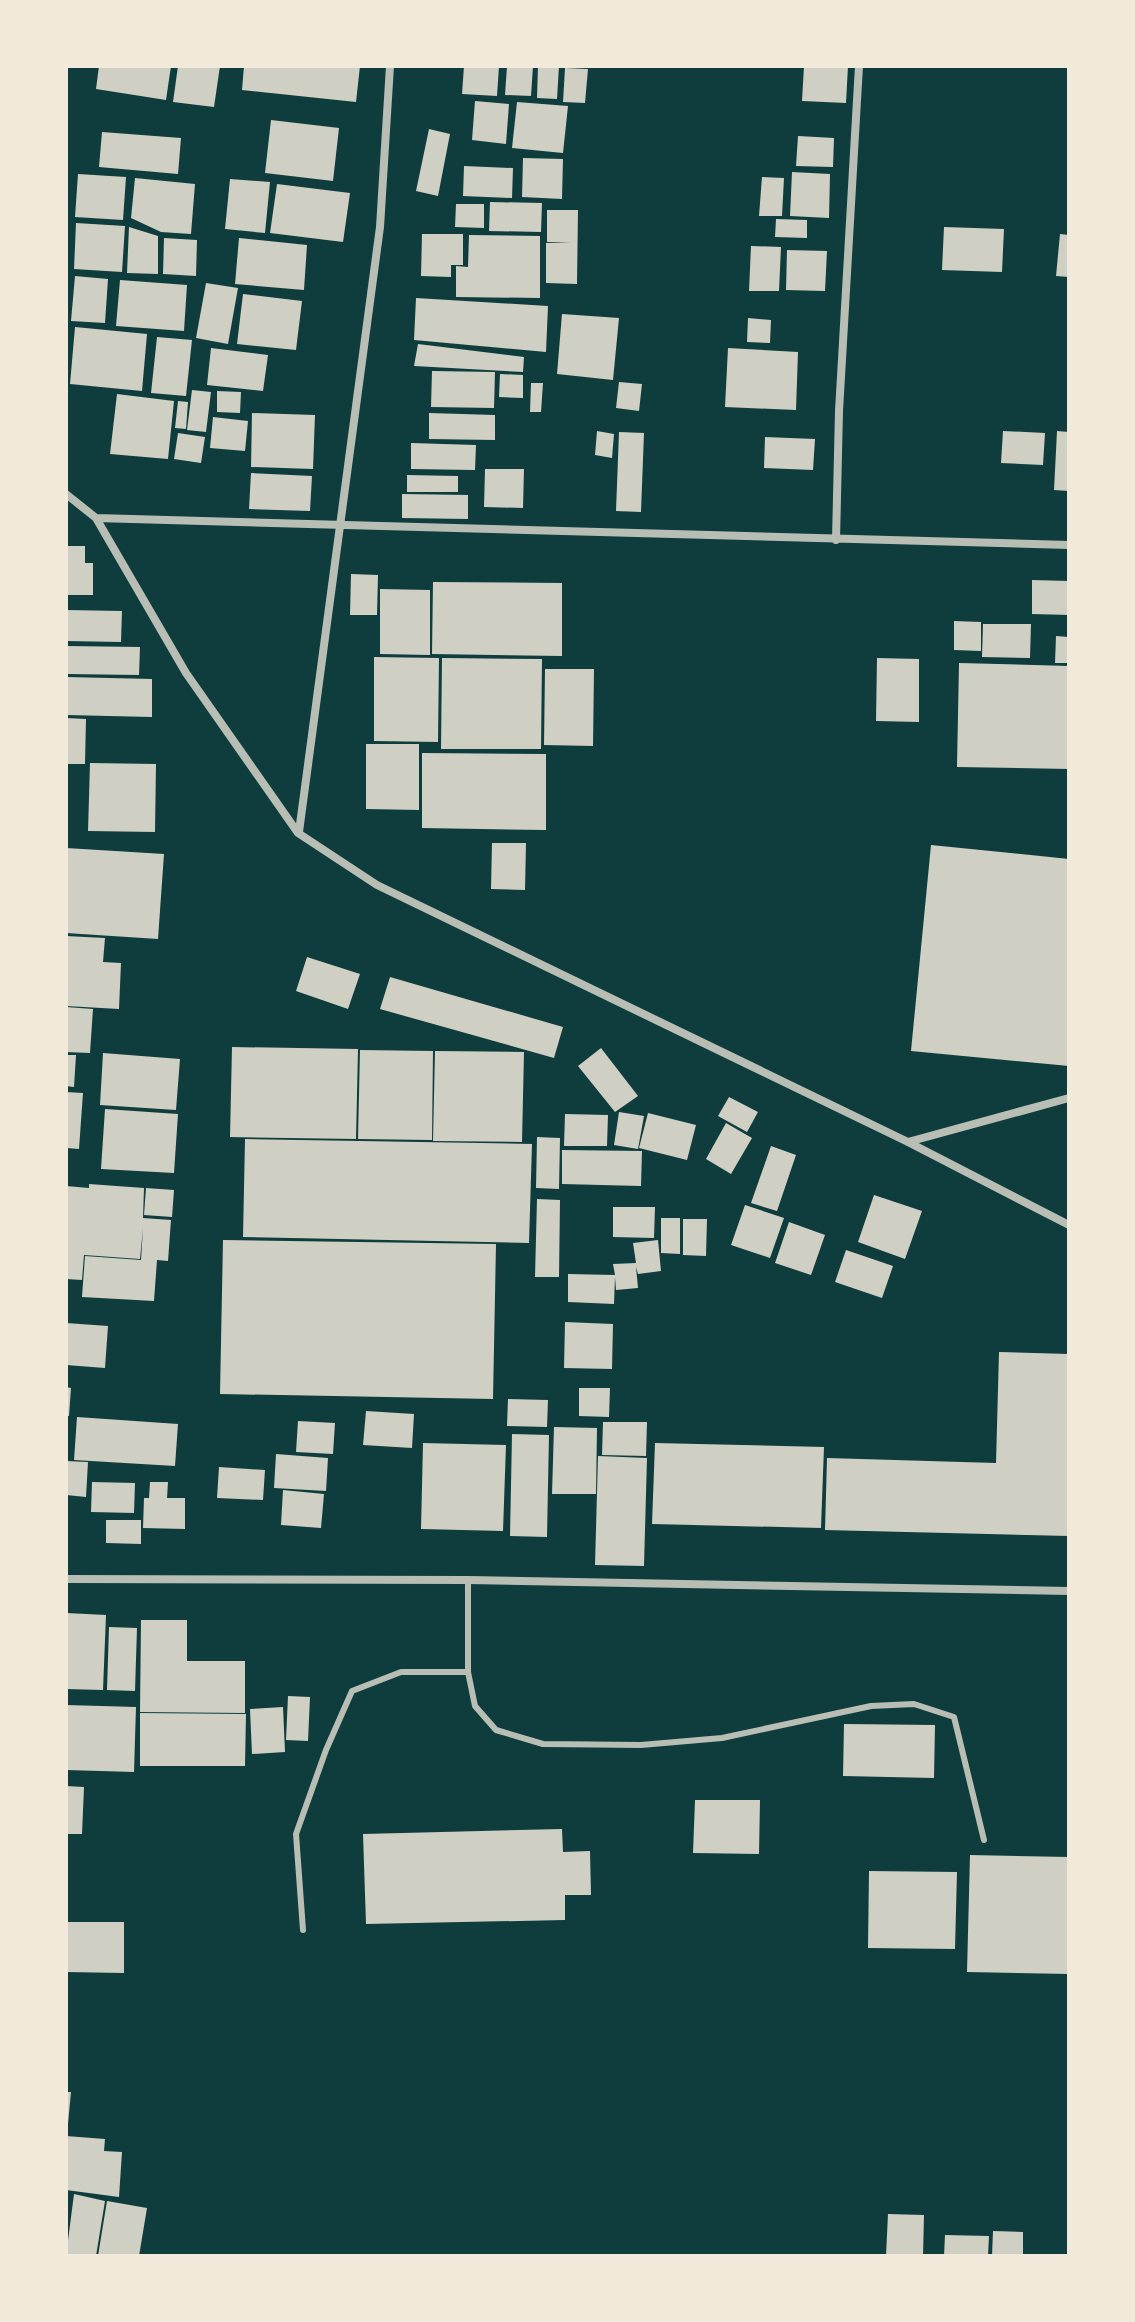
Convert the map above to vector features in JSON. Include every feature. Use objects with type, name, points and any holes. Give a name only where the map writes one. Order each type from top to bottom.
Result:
[{"type":"street","points":[[298,833],[380,227],[390,66]]},
{"type":"street","points":[[836,540],[839,411],[859,66]]},
{"type":"street","points":[[66,494],[96,518],[186,673],[298,833],[377,885],[908,1142],[1069,1225]]},
{"type":"street","points":[[96,518],[1069,545]]},
{"type":"street","points":[[908,1142],[1069,1098]]},
{"type":"street","points":[[66,1579],[468,1580],[1069,1591]]},
{"type":"lane","points":[[468,1580],[468,1672],[475,1706],[496,1730],[543,1744],[641,1745],[722,1738],[855,1708],[914,1704],[954,1717],[984,1840]]},
{"type":"lane","points":[[303,1930],[296,1834],[352,1691],[401,1672],[468,1672]]},
{"type":"building","points":[[99,66],[171,66],[166,100],[96,89]]},
{"type":"building","points":[[178,66],[220,66],[214,107],[173,102]]},
{"type":"building","points":[[244,66],[360,66],[356,102],[242,90]]},
{"type":"building","points":[[464,66],[499,66],[497,96],[462,94]]},
{"type":"building","points":[[507,66],[533,66],[531,96],[505,95]]},
{"type":"building","points":[[538,66],[559,66],[557,99],[537,98]]},
{"type":"building","points":[[804,66],[848,66],[846,103],[802,101]]},
{"type":"building","points":[[565,68],[588,69],[585,103],[563,102]]},
{"type":"building","points":[[475,101],[509,104],[506,144],[472,140]]},
{"type":"building","points":[[517,102],[568,106],[563,153],[512,148]]},
{"type":"building","points":[[271,120],[339,128],[333,181],[265,173]]},
{"type":"building","points":[[429,129],[450,134],[438,196],[416,191]]},
{"type":"building","points":[[102,132],[181,138],[178,174],[99,167]]},
{"type":"building","points":[[798,136],[834,138],[833,167],[796,166]]},
{"type":"building","points":[[523,158],[563,159],[562,199],[522,197]]},
{"type":"building","points":[[464,166],[513,168],[512,198],[463,196]]},
{"type":"building","points":[[792,172],[830,174],[829,218],[790,216]]},
{"type":"building","points":[[78,174],[126,177],[123,220],[75,217]]},
{"type":"building","points":[[762,177],[784,178],[782,216],[759,216]]},
{"type":"building","points":[[135,178],[195,184],[191,234],[161,232],[131,218]]},
{"type":"building","points":[[230,179],[270,182],[265,233],[225,229]]},
{"type":"building","points":[[277,184],[350,193],[343,242],[270,233]]},
{"type":"building","points":[[490,202],[542,203],[541,232],[489,231]]},
{"type":"building","points":[[456,204],[484,204],[484,228],[455,227]]},
{"type":"building","points":[[547,210],[578,210],[577,284],[546,283],[546,243],[571,243],[547,242]]},
{"type":"building","points":[[776,219],[807,220],[807,238],[775,237]]},
{"type":"building","points":[[76,223],[125,226],[122,272],[74,269]]},
{"type":"building","points":[[129,227],[158,236],[158,274],[127,273]]},
{"type":"building","points":[[944,227],[1004,229],[1002,272],[942,270]]},
{"type":"building","points":[[422,234],[463,234],[463,265],[451,265],[451,277],[421,276]]},
{"type":"building","points":[[1060,234],[1069,235],[1069,277],[1056,276]]},
{"type":"building","points":[[469,235],[540,236],[540,298],[456,297],[456,266],[468,267]]},
{"type":"building","points":[[164,238],[197,240],[196,276],[163,274]]},
{"type":"building","points":[[239,238],[307,245],[304,290],[235,284]]},
{"type":"building","points":[[751,246],[781,247],[779,291],[749,291]]},
{"type":"building","points":[[787,250],[827,251],[825,291],[786,290]]},
{"type":"building","points":[[75,276],[108,279],[105,323],[71,321]]},
{"type":"building","points":[[120,280],[187,285],[184,331],[116,326]]},
{"type":"building","points":[[206,283],[238,288],[228,344],[196,338]]},
{"type":"building","points":[[243,294],[302,301],[296,350],[237,344]]},
{"type":"building","points":[[416,298],[548,306],[546,352],[414,340]]},
{"type":"building","points":[[562,314],[619,318],[613,380],[557,374]]},
{"type":"building","points":[[748,318],[771,320],[770,343],[747,342]]},
{"type":"building","points":[[75,327],[147,334],[142,391],[70,384]]},
{"type":"building","points":[[157,337],[192,340],[186,396],[151,393]]},
{"type":"building","points":[[418,344],[524,357],[523,372],[414,366]]},
{"type":"building","points":[[211,348],[268,355],[263,391],[207,385]]},
{"type":"building","points":[[728,348],[798,352],[796,410],[725,407]]},
{"type":"building","points":[[432,371],[495,372],[494,408],[431,407]]},
{"type":"building","points":[[500,374],[523,375],[523,398],[499,397]]},
{"type":"building","points":[[619,382],[642,384],[639,411],[616,408]]},
{"type":"building","points":[[531,383],[543,383],[541,412],[530,412]]},
{"type":"building","points":[[192,390],[211,392],[206,432],[187,430]]},
{"type":"building","points":[[217,391],[241,392],[240,413],[217,412]]},
{"type":"building","points":[[117,394],[174,401],[168,459],[110,454]]},
{"type":"building","points":[[178,401],[188,402],[186,429],[175,428]]},
{"type":"building","points":[[252,413],[315,415],[313,469],[251,467]]},
{"type":"building","points":[[429,413],[495,415],[495,440],[429,439]]},
{"type":"building","points":[[213,417],[248,421],[245,451],[210,448]]},
{"type":"building","points":[[597,431],[614,434],[612,458],[595,455]]},
{"type":"building","points":[[1003,431],[1045,433],[1043,465],[1001,463]]},
{"type":"building","points":[[1057,431],[1069,432],[1069,491],[1054,490]]},
{"type":"building","points":[[619,432],[644,433],[641,512],[616,511]]},
{"type":"building","points":[[178,433],[205,437],[201,463],[174,459]]},
{"type":"building","points":[[765,437],[815,439],[813,470],[764,468]]},
{"type":"building","points":[[411,443],[476,445],[475,470],[411,469]]},
{"type":"building","points":[[485,469],[524,469],[523,508],[484,507]]},
{"type":"building","points":[[251,473],[312,476],[310,511],[249,509]]},
{"type":"building","points":[[407,475],[458,476],[458,492],[407,492]]},
{"type":"building","points":[[402,494],[468,495],[468,519],[402,518]]},
{"type":"building","points":[[66,546],[85,546],[85,563],[93,563],[93,595],[66,595]]},
{"type":"building","points":[[351,574],[378,575],[377,615],[350,615]]},
{"type":"building","points":[[1032,580],[1069,581],[1069,615],[1032,614]]},
{"type":"building","points":[[433,582],[562,583],[562,656],[432,654]]},
{"type":"building","points":[[380,589],[430,590],[430,655],[380,654]]},
{"type":"building","points":[[66,610],[122,611],[121,642],[66,641]]},
{"type":"building","points":[[954,621],[981,622],[981,651],[954,650]]},
{"type":"building","points":[[983,624],[1031,624],[1030,658],[982,657]]},
{"type":"building","points":[[1056,636],[1069,637],[1069,663],[1055,663]]},
{"type":"building","points":[[66,646],[140,647],[139,675],[66,674]]},
{"type":"building","points":[[374,657],[439,658],[438,742],[374,741]]},
{"type":"building","points":[[442,658],[542,659],[541,749],[441,749]]},
{"type":"building","points":[[877,658],[919,659],[919,722],[876,721]]},
{"type":"building","points":[[959,663],[1069,666],[1069,769],[957,767]]},
{"type":"building","points":[[545,669],[594,669],[593,746],[544,745]]},
{"type":"building","points":[[66,677],[152,679],[152,717],[66,715]]},
{"type":"building","points":[[66,718],[86,719],[85,764],[66,764]]},
{"type":"building","points":[[366,744],[419,744],[419,810],[366,809]]},
{"type":"building","points":[[422,753],[546,754],[546,830],[422,828]]},
{"type":"building","points":[[90,763],[156,764],[155,832],[88,831]]},
{"type":"building","points":[[492,843],[526,843],[525,890],[491,889]]},
{"type":"building","points":[[931,845],[1069,859],[1069,1066],[911,1051]]},
{"type":"building","points":[[66,848],[164,854],[158,939],[66,933]]},
{"type":"building","points":[[66,936],[105,938],[103,962],[121,963],[119,1009],[66,1006]]},
{"type":"building","points":[[307,957],[360,974],[348,1009],[296,991]]},
{"type":"building","points":[[390,977],[563,1027],[554,1058],[380,1009]]},
{"type":"building","points":[[66,1007],[93,1009],[90,1053],[66,1052]]},
{"type":"building","points":[[232,1047],[358,1049],[356,1139],[230,1137]]},
{"type":"building","points":[[601,1048],[638,1096],[615,1112],[578,1066]]},
{"type":"building","points":[[360,1050],[433,1051],[432,1140],[358,1139]]},
{"type":"building","points":[[435,1051],[524,1052],[522,1142],[433,1141]]},
{"type":"building","points":[[103,1053],[180,1059],[176,1110],[100,1105]]},
{"type":"building","points":[[66,1055],[76,1055],[74,1087],[66,1086]]},
{"type":"building","points":[[66,1092],[83,1093],[79,1149],[66,1148]]},
{"type":"building","points":[[729,1097],[758,1112],[747,1132],[718,1116]]},
{"type":"building","points":[[105,1109],[178,1114],[174,1173],[101,1169]]},
{"type":"building","points":[[619,1112],[644,1116],[638,1149],[614,1145]]},
{"type":"building","points":[[648,1113],[696,1125],[687,1160],[639,1148]]},
{"type":"building","points":[[565,1114],[608,1115],[607,1146],[564,1146]]},
{"type":"building","points":[[726,1123],[752,1138],[731,1174],[706,1159]]},
{"type":"building","points":[[537,1137],[560,1138],[559,1189],[536,1188]]},
{"type":"building","points":[[245,1139],[532,1144],[529,1243],[243,1237]]},
{"type":"building","points":[[771,1146],[796,1155],[777,1211],[751,1203]]},
{"type":"building","points":[[562,1150],[642,1151],[641,1186],[562,1184]]},
{"type":"building","points":[[89,1184],[144,1188],[143,1218],[171,1220],[168,1261],[157,1260],[154,1301],[82,1297],[85,1256],[141,1260],[143,1228],[140,1259],[84,1255],[82,1280],[66,1279],[66,1186],[89,1188]]},
{"type":"building","points":[[146,1188],[174,1190],[172,1217],[144,1215]]},
{"type":"building","points":[[874,1195],[922,1211],[905,1259],[858,1242]]},
{"type":"building","points":[[537,1199],[560,1200],[559,1277],[535,1277]]},
{"type":"building","points":[[745,1205],[784,1218],[770,1258],[731,1245]]},
{"type":"building","points":[[613,1207],[655,1207],[654,1238],[613,1237]]},
{"type":"building","points":[[661,1218],[680,1218],[680,1254],[661,1253]]},
{"type":"building","points":[[683,1219],[707,1219],[706,1256],[683,1255]]},
{"type":"building","points":[[789,1222],[825,1235],[811,1275],[775,1263]]},
{"type":"building","points":[[223,1240],[496,1244],[493,1399],[220,1394]]},
{"type":"building","points":[[658,1240],[661,1271],[638,1274],[636,1267],[638,1288],[616,1290],[615,1277],[614,1304],[568,1302],[568,1274],[615,1275],[613,1264],[636,1263],[633,1243]]},
{"type":"building","points":[[846,1250],[893,1266],[882,1298],[835,1282]]},
{"type":"building","points":[[565,1322],[613,1324],[612,1369],[564,1368]]},
{"type":"building","points":[[66,1323],[108,1326],[105,1368],[66,1365]]},
{"type":"building","points":[[999,1352],[1069,1354],[1069,1536],[825,1530],[827,1458],[996,1463]]},
{"type":"building","points":[[66,1387],[71,1388],[69,1416],[66,1416]]},
{"type":"building","points":[[579,1388],[610,1388],[609,1417],[579,1416]]},
{"type":"building","points":[[508,1399],[548,1400],[547,1427],[507,1426]]},
{"type":"building","points":[[366,1411],[414,1414],[412,1448],[363,1445]]},
{"type":"building","points":[[77,1417],[178,1424],[175,1466],[74,1460]]},
{"type":"building","points":[[298,1421],[335,1423],[333,1454],[296,1452]]},
{"type":"building","points":[[603,1422],[647,1422],[646,1456],[602,1455]]},
{"type":"building","points":[[554,1427],[597,1428],[596,1494],[552,1494]]},
{"type":"building","points":[[512,1434],[549,1435],[547,1537],[510,1536]]},
{"type":"building","points":[[423,1443],[506,1445],[503,1531],[421,1529]]},
{"type":"building","points":[[655,1443],[824,1447],[821,1528],[652,1524]]},
{"type":"building","points":[[276,1454],[328,1458],[326,1491],[274,1488]]},
{"type":"building","points":[[598,1456],[647,1458],[644,1566],[595,1565]]},
{"type":"building","points":[[66,1461],[88,1462],[86,1497],[66,1495]]},
{"type":"building","points":[[219,1467],[265,1470],[263,1500],[217,1498]]},
{"type":"building","points":[[92,1482],[135,1483],[134,1513],[91,1512]]},
{"type":"building","points":[[150,1482],[168,1482],[167,1498],[185,1498],[185,1529],[143,1528],[144,1498],[149,1498]]},
{"type":"building","points":[[283,1490],[324,1494],[321,1528],[281,1525]]},
{"type":"building","points":[[106,1520],[141,1520],[141,1544],[106,1543]]},
{"type":"building","points":[[66,1613],[106,1615],[103,1690],[66,1689]]},
{"type":"building","points":[[141,1620],[187,1620],[187,1661],[245,1661],[245,1713],[140,1712]]},
{"type":"building","points":[[109,1627],[137,1628],[135,1691],[107,1690]]},
{"type":"building","points":[[288,1696],[310,1697],[308,1741],[286,1740]]},
{"type":"building","points":[[66,1705],[136,1707],[134,1772],[66,1770]]},
{"type":"building","points":[[283,1707],[285,1752],[252,1754],[250,1709]]},
{"type":"building","points":[[140,1713],[246,1714],[245,1766],[140,1766]]},
{"type":"building","points":[[844,1724],[935,1725],[934,1778],[843,1776]]},
{"type":"building","points":[[66,1786],[84,1787],[82,1834],[66,1834]]},
{"type":"building","points":[[695,1800],[760,1800],[759,1854],[693,1853]]},
{"type":"building","points":[[562,1829],[563,1852],[590,1851],[591,1895],[565,1895],[565,1920],[366,1924],[363,1834]]},
{"type":"building","points":[[970,1855],[1069,1857],[1069,1974],[967,1972]]},
{"type":"building","points":[[869,1871],[957,1872],[955,1949],[868,1948]]},
{"type":"building","points":[[66,1922],[124,1922],[124,1973],[66,1972]]},
{"type":"building","points":[[66,2092],[71,2092],[68,2124],[66,2124]]},
{"type":"building","points":[[66,2136],[105,2139],[104,2151],[122,2152],[119,2197],[66,2190]]},
{"type":"building","points":[[74,2194],[105,2201],[96,2256],[66,2256]]},
{"type":"building","points":[[107,2201],[147,2208],[139,2256],[98,2256]]},
{"type":"building","points":[[888,2214],[924,2215],[923,2256],[886,2256]]},
{"type":"building","points":[[993,2231],[1023,2232],[1023,2256],[992,2256]]},
{"type":"building","points":[[945,2235],[989,2236],[988,2256],[944,2256]]}]
